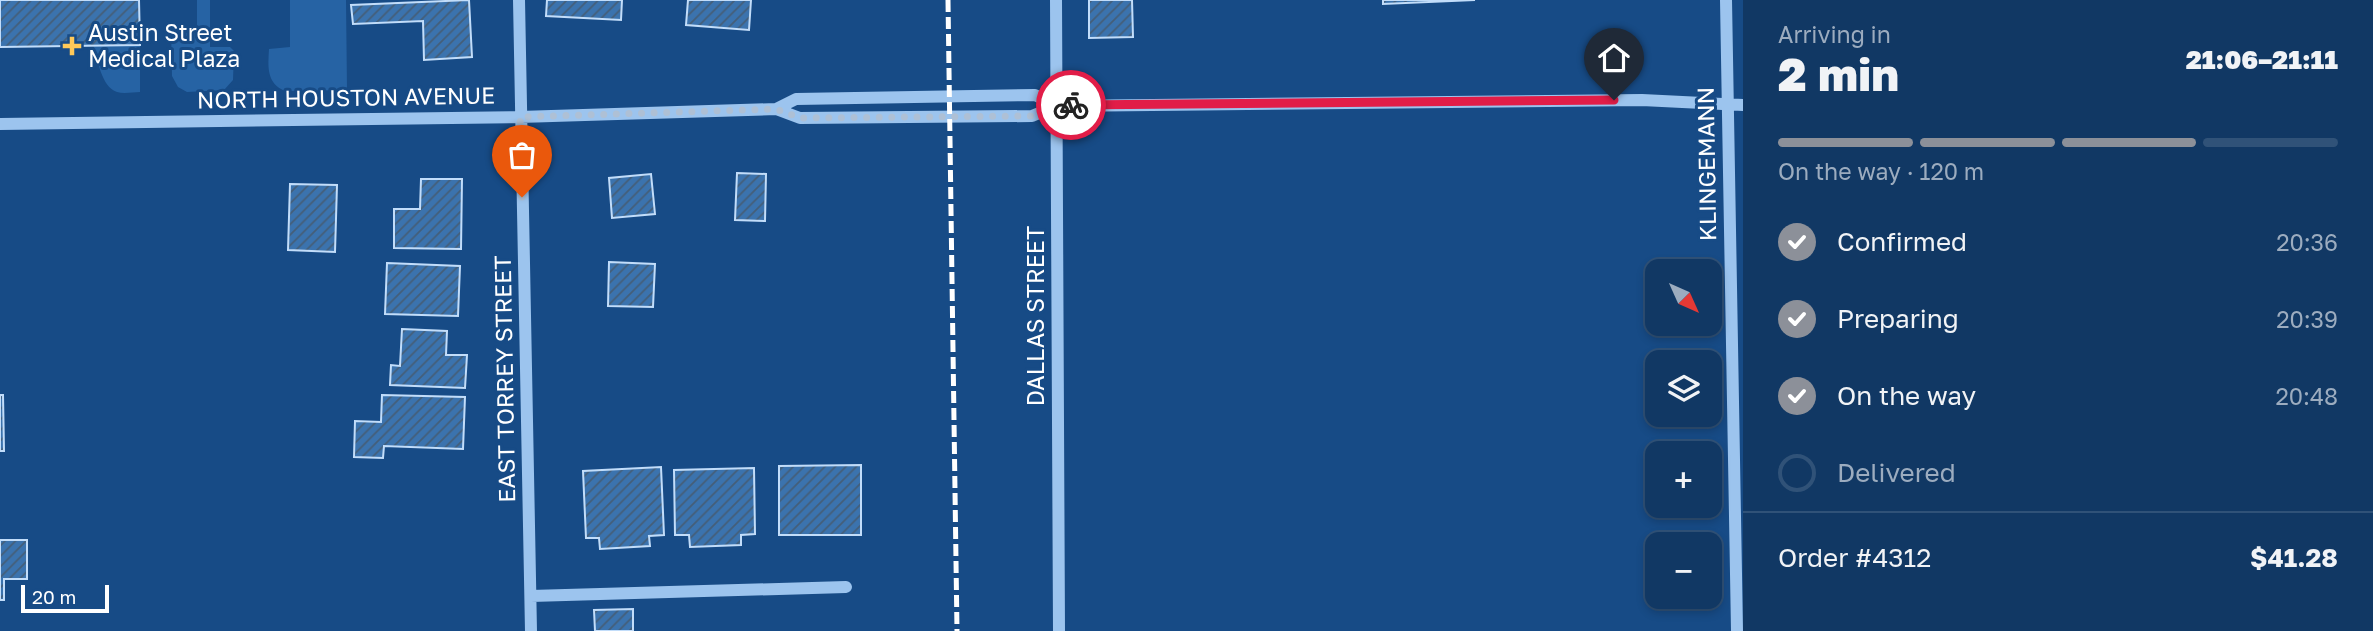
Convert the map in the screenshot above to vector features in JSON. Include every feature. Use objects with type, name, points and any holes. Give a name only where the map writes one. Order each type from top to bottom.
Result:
[{"type":"street","name":"EAST TORREY STREET","points":[[519,0],[531,631]]},
{"type":"street","name":"DALLAS STREET","points":[[1056,0],[1059,631]]},
{"type":"street","name":"KLINGEMANN","points":[[1726,0],[1737,626]]},
{"type":"street","name":"NORTH HOUSTON AVENUE","points":[[776,109],[796,99],[1035,95],[1056,106]]},
{"type":"street","name":"NORTH HOUSTON AVENUE","points":[[0,124],[520,117],[776,109],[800,118],[1032,116],[1056,106],[1642,100],[1743,105]]},
{"type":"street","points":[[531,596],[846,587]]},
{"type":"shaded area","points":[[197,0],[210,0],[210,47],[230,47],[234,51],[233,80],[224,90],[187,92],[178,87],[172,76],[171,27],[197,27]]},
{"type":"shaded area","points":[[290,0],[346,0],[347,90],[285,91],[271,79],[269,49],[290,47]]},
{"type":"shaded area","points":[[93,45],[140,45],[140,92],[120,93],[107,85]]},
{"type":"building","points":[[0,0],[139,0],[140,45],[0,47]]},
{"type":"building","points":[[469,0],[472,57],[424,60],[423,21],[353,24],[351,5]]},
{"type":"building","points":[[547,0],[622,0],[621,20],[546,16]]},
{"type":"building","points":[[688,0],[751,0],[749,30],[686,25]]},
{"type":"building","points":[[1089,0],[1132,0],[1133,37],[1089,38]]},
{"type":"building","points":[[1383,0],[1475,0],[1383,4]]},
{"type":"building","points":[[737,173],[766,174],[765,221],[735,220]]},
{"type":"building","points":[[651,174],[655,214],[612,218],[609,178]]},
{"type":"building","points":[[421,179],[462,179],[461,249],[394,248],[394,209],[420,209]]},
{"type":"building","points":[[290,184],[337,185],[335,252],[288,250]]},
{"type":"building","points":[[609,262],[655,264],[653,307],[608,306]]},
{"type":"building","points":[[387,263],[460,266],[458,316],[385,314]]},
{"type":"building","points":[[402,329],[447,331],[446,355],[467,355],[465,388],[390,385],[391,365],[400,366]]},
{"type":"building","points":[[0,395],[3,395],[4,451],[0,451]]},
{"type":"building","points":[[382,395],[465,397],[463,449],[384,446],[383,458],[354,457],[355,421],[381,422]]},
{"type":"building","points":[[861,465],[861,535],[779,535],[779,466]]},
{"type":"building","points":[[661,467],[664,535],[649,536],[650,546],[600,549],[599,538],[586,538],[583,471]]},
{"type":"building","points":[[754,468],[755,534],[741,535],[741,545],[690,547],[689,535],[675,535],[674,470]]},
{"type":"building","points":[[0,540],[27,540],[27,579],[4,579],[4,600],[0,600]]},
{"type":"building","points":[[633,609],[633,631],[595,631],[594,610]]},
{"type":"railway","points":[[948,0],[957,631]]},
{"type":"way so far","points":[[522,197],[520,117],[776,109],[800,118],[1032,116],[1056,106],[1071,105]]},
{"type":"place","name":"Austin Street Medical Plaza","points":[[72,46]]},
{"type":"route","points":[[1071,105],[1614,100]]}]
